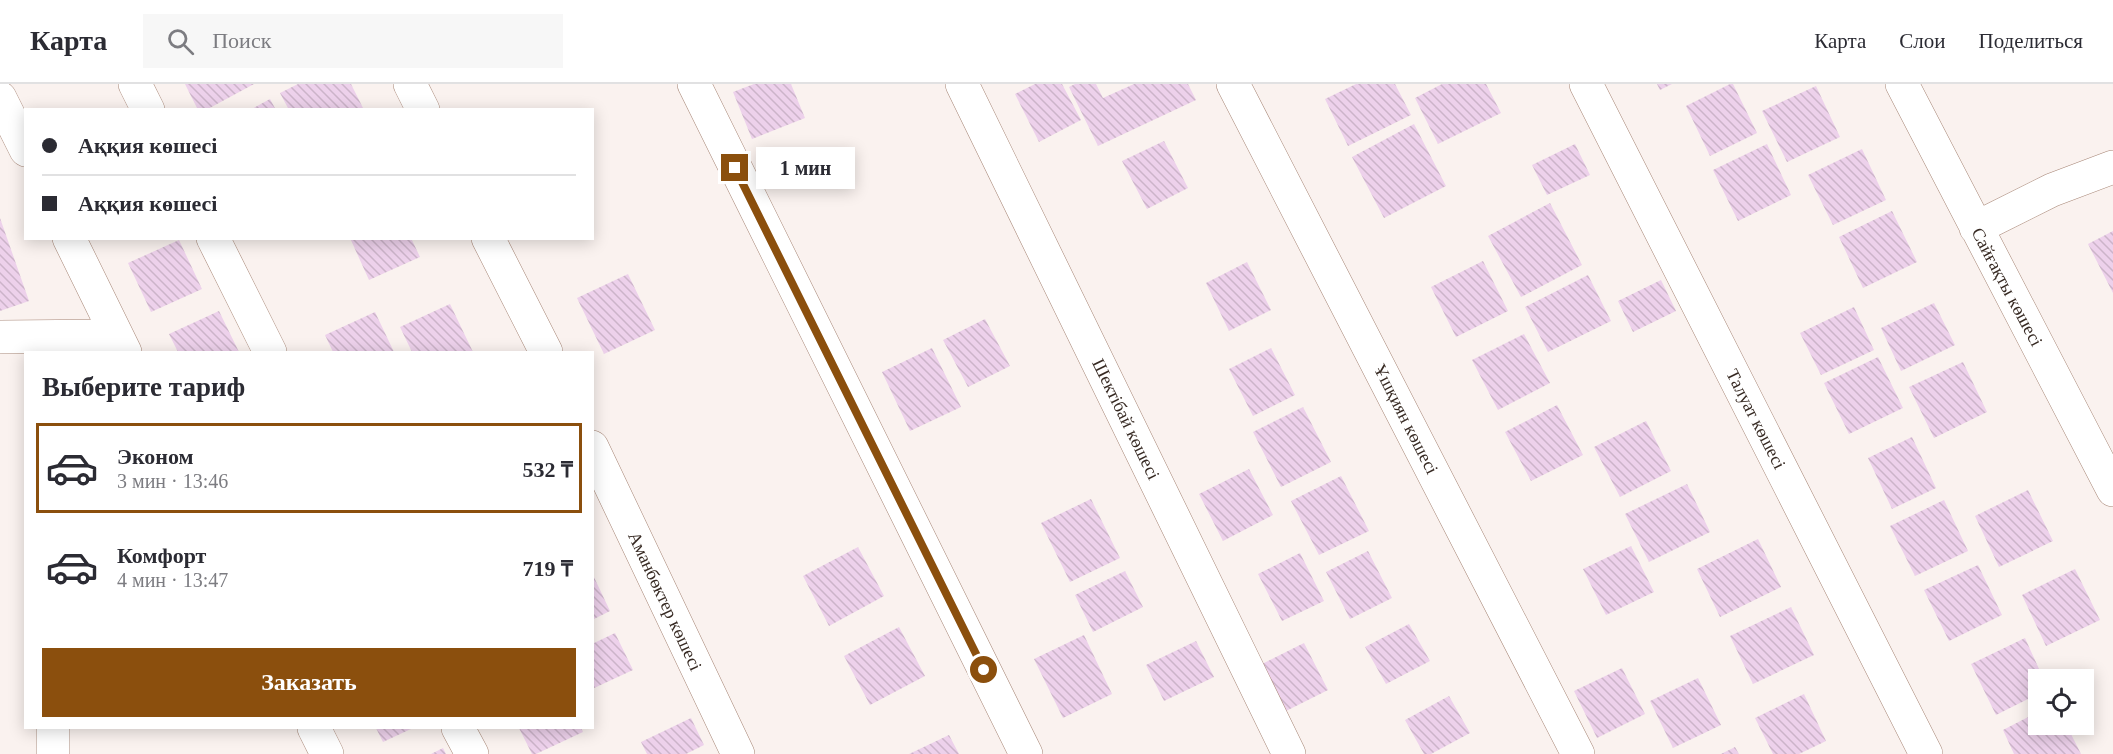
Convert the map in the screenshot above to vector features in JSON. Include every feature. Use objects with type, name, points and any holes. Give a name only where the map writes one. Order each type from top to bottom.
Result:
[{"type":"street","points":[[135,84],[147,108]]},
{"type":"street","points":[[410,84],[422,108]]},
{"type":"street","points":[[694,84],[1026,754]]},
{"type":"street","name":"Шектібай көшесі","points":[[962,84],[1290,754]]},
{"type":"street","name":"Ұшқиян көшесі","points":[[1233,84],[1578,754]]},
{"type":"street","name":"Талуат көшесі","points":[[1586,84],[1926,754]]},
{"type":"street","name":"Сайғақты көшесі","points":[[1902,84],[2113,490]]},
{"type":"street","points":[[0,98],[24,146]]},
{"type":"street","points":[[1976,228],[2052,190],[2113,167]]},
{"type":"street","points":[[0,337],[121,344],[70,240]]},
{"type":"street","points":[[214,240],[270,351]]},
{"type":"street","points":[[489,240],[545,351]]},
{"type":"street","name":"Аманбөктер көшесі","points":[[594,451],[738,754]]},
{"type":"street","points":[[52,729],[53,754]]},
{"type":"street","points":[[314,729],[327,754]]},
{"type":"street","points":[[460,729],[472,754]]},
{"type":"building","points":[[185,84],[254,84],[210,108],[197,108]]},
{"type":"building","points":[[298,84],[351,84],[363,108],[288,108],[280,93]]},
{"type":"building","points":[[754,84],[791,84],[805,118],[752,139],[733,92]]},
{"type":"building","points":[[1035,84],[1062,84],[1081,120],[1039,142],[1015,94]]},
{"type":"building","points":[[1075,84],[1096,84],[1103,98],[1134,84],[1188,84],[1196,100],[1098,146],[1069,87]]},
{"type":"building","points":[[1356,84],[1395,84],[1411,115],[1348,146],[1325,99]]},
{"type":"building","points":[[1442,84],[1486,84],[1501,113],[1438,144],[1415,98]]},
{"type":"building","points":[[1657,84],[1672,84],[1660,90]]},
{"type":"building","points":[[1733,84],[1757,133],[1710,156],[1686,106]]},
{"type":"building","points":[[1816,86],[1840,137],[1787,162],[1762,111]]},
{"type":"building","points":[[270,99],[275,108],[254,108]]},
{"type":"building","points":[[1414,124],[1446,186],[1384,218],[1352,157]]},
{"type":"building","points":[[1164,141],[1188,188],[1147,209],[1122,161]]},
{"type":"building","points":[[1575,144],[1590,175],[1547,195],[1532,165]]},
{"type":"building","points":[[1767,144],[1791,195],[1738,221],[1713,170]]},
{"type":"building","points":[[1862,149],[1886,200],[1833,225],[1808,175]]},
{"type":"building","points":[[1550,203],[1582,265],[1521,297],[1488,236]]},
{"type":"building","points":[[1892,211],[1917,262],[1863,288],[1839,237]]},
{"type":"building","points":[[0,218],[29,301],[0,311]]},
{"type":"building","points":[[2113,231],[2113,293],[2088,244]]},
{"type":"building","points":[[179,240],[202,289],[151,312],[128,263]]},
{"type":"building","points":[[351,240],[412,240],[420,257],[369,280]]},
{"type":"building","points":[[1483,261],[1508,311],[1456,337],[1431,287]]},
{"type":"building","points":[[1247,262],[1271,310],[1229,331],[1206,283]]},
{"type":"building","points":[[628,274],[655,330],[604,354],[577,298]]},
{"type":"building","points":[[1588,275],[1611,321],[1548,352],[1525,307]]},
{"type":"building","points":[[1661,280],[1676,311],[1633,332],[1618,301]]},
{"type":"building","points":[[1934,303],[1955,345],[1901,371],[1881,328]]},
{"type":"building","points":[[450,304],[473,351],[412,351],[400,327]]},
{"type":"building","points":[[1854,307],[1874,350],[1821,375],[1800,333]]},
{"type":"building","points":[[219,311],[239,351],[178,351],[169,334]]},
{"type":"building","points":[[375,312],[394,351],[333,351],[325,335]]},
{"type":"building","points":[[985,319],[1010,366],[968,387],[943,340]]},
{"type":"building","points":[[1524,334],[1550,383],[1498,410],[1472,360]]},
{"type":"building","points":[[932,348],[961,407],[910,431],[882,372]]},
{"type":"building","points":[[1271,348],[1295,395],[1253,416],[1229,369]]},
{"type":"building","points":[[1878,357],[1903,408],[1849,434],[1824,383]]},
{"type":"building","points":[[1963,362],[1987,412],[1934,438],[1909,387]]},
{"type":"building","points":[[1557,405],[1583,455],[1531,481],[1505,432]]},
{"type":"building","points":[[1303,407],[1331,462],[1281,487],[1253,432]]},
{"type":"building","points":[[1646,421],[1671,471],[1620,497],[1594,447]]},
{"type":"building","points":[[1912,437],[1936,488],[1892,509],[1868,458]]},
{"type":"building","points":[[1249,469],[1273,515],[1223,541],[1199,494]]},
{"type":"building","points":[[1341,476],[1369,531],[1319,555],[1291,501]]},
{"type":"building","points":[[1687,484],[1710,532],[1649,562],[1625,514]]},
{"type":"building","points":[[2028,490],[2053,541],[1999,567],[1975,516]]},
{"type":"building","points":[[1091,499],[1120,558],[1070,582],[1041,523]]},
{"type":"building","points":[[1944,500],[1968,551],[1915,576],[1890,526]]},
{"type":"building","points":[[1758,539],[1781,587],[1720,617],[1697,569]]},
{"type":"building","points":[[1631,546],[1654,592],[1606,615],[1583,569]]},
{"type":"building","points":[[858,547],[884,596],[829,626],[803,576]]},
{"type":"building","points":[[1368,551],[1392,598],[1350,619],[1326,572]]},
{"type":"building","points":[[1300,553],[1324,601],[1282,621],[1258,574]]},
{"type":"building","points":[[1978,565],[2002,615],[1949,641],[1924,590]]},
{"type":"building","points":[[2075,569],[2100,620],[2046,646],[2022,595]]},
{"type":"building","points":[[1125,571],[1143,607],[1093,632],[1075,595]]},
{"type":"building","points":[[594,577],[610,611],[594,619]]},
{"type":"building","points":[[1791,607],[1814,655],[1753,684],[1730,636]]},
{"type":"building","points":[[1409,624],[1430,661],[1386,684],[1365,647]]},
{"type":"building","points":[[899,627],[925,676],[870,705],[844,656]]},
{"type":"building","points":[[615,633],[633,670],[594,688],[594,643]]},
{"type":"building","points":[[1084,635],[1112,694],[1063,718],[1034,659]]},
{"type":"building","points":[[2025,638],[2039,669],[2028,669],[2028,699],[1996,715],[1971,664]]},
{"type":"building","points":[[1196,641],[1214,677],[1164,701],[1146,665]]},
{"type":"building","points":[[1304,643],[1328,690],[1286,711],[1262,664]]},
{"type":"building","points":[[1622,668],[1645,714],[1597,738],[1574,691]]},
{"type":"building","points":[[1698,678],[1721,725],[1673,748],[1650,701]]},
{"type":"building","points":[[1804,694],[1826,741],[1799,754],[1773,754],[1755,718]]},
{"type":"building","points":[[1449,696],[1470,733],[1431,754],[1424,754],[1405,720]]},
{"type":"building","points":[[2028,717],[2028,735],[2072,735],[2081,754],[2014,754],[2003,730]]},
{"type":"building","points":[[691,718],[704,745],[686,754],[647,754],[641,742]]},
{"type":"building","points":[[376,729],[411,729],[383,742]]},
{"type":"building","points":[[520,729],[582,729],[583,732],[536,754],[532,754]]},
{"type":"building","points":[[949,735],[959,754],[909,754]]},
{"type":"building","points":[[1735,747],[1739,754],[1721,754]]},
{"type":"building","points":[[443,748],[446,754],[431,754]]},
{"type":"route","points":[[735,168],[984,670]]}]
